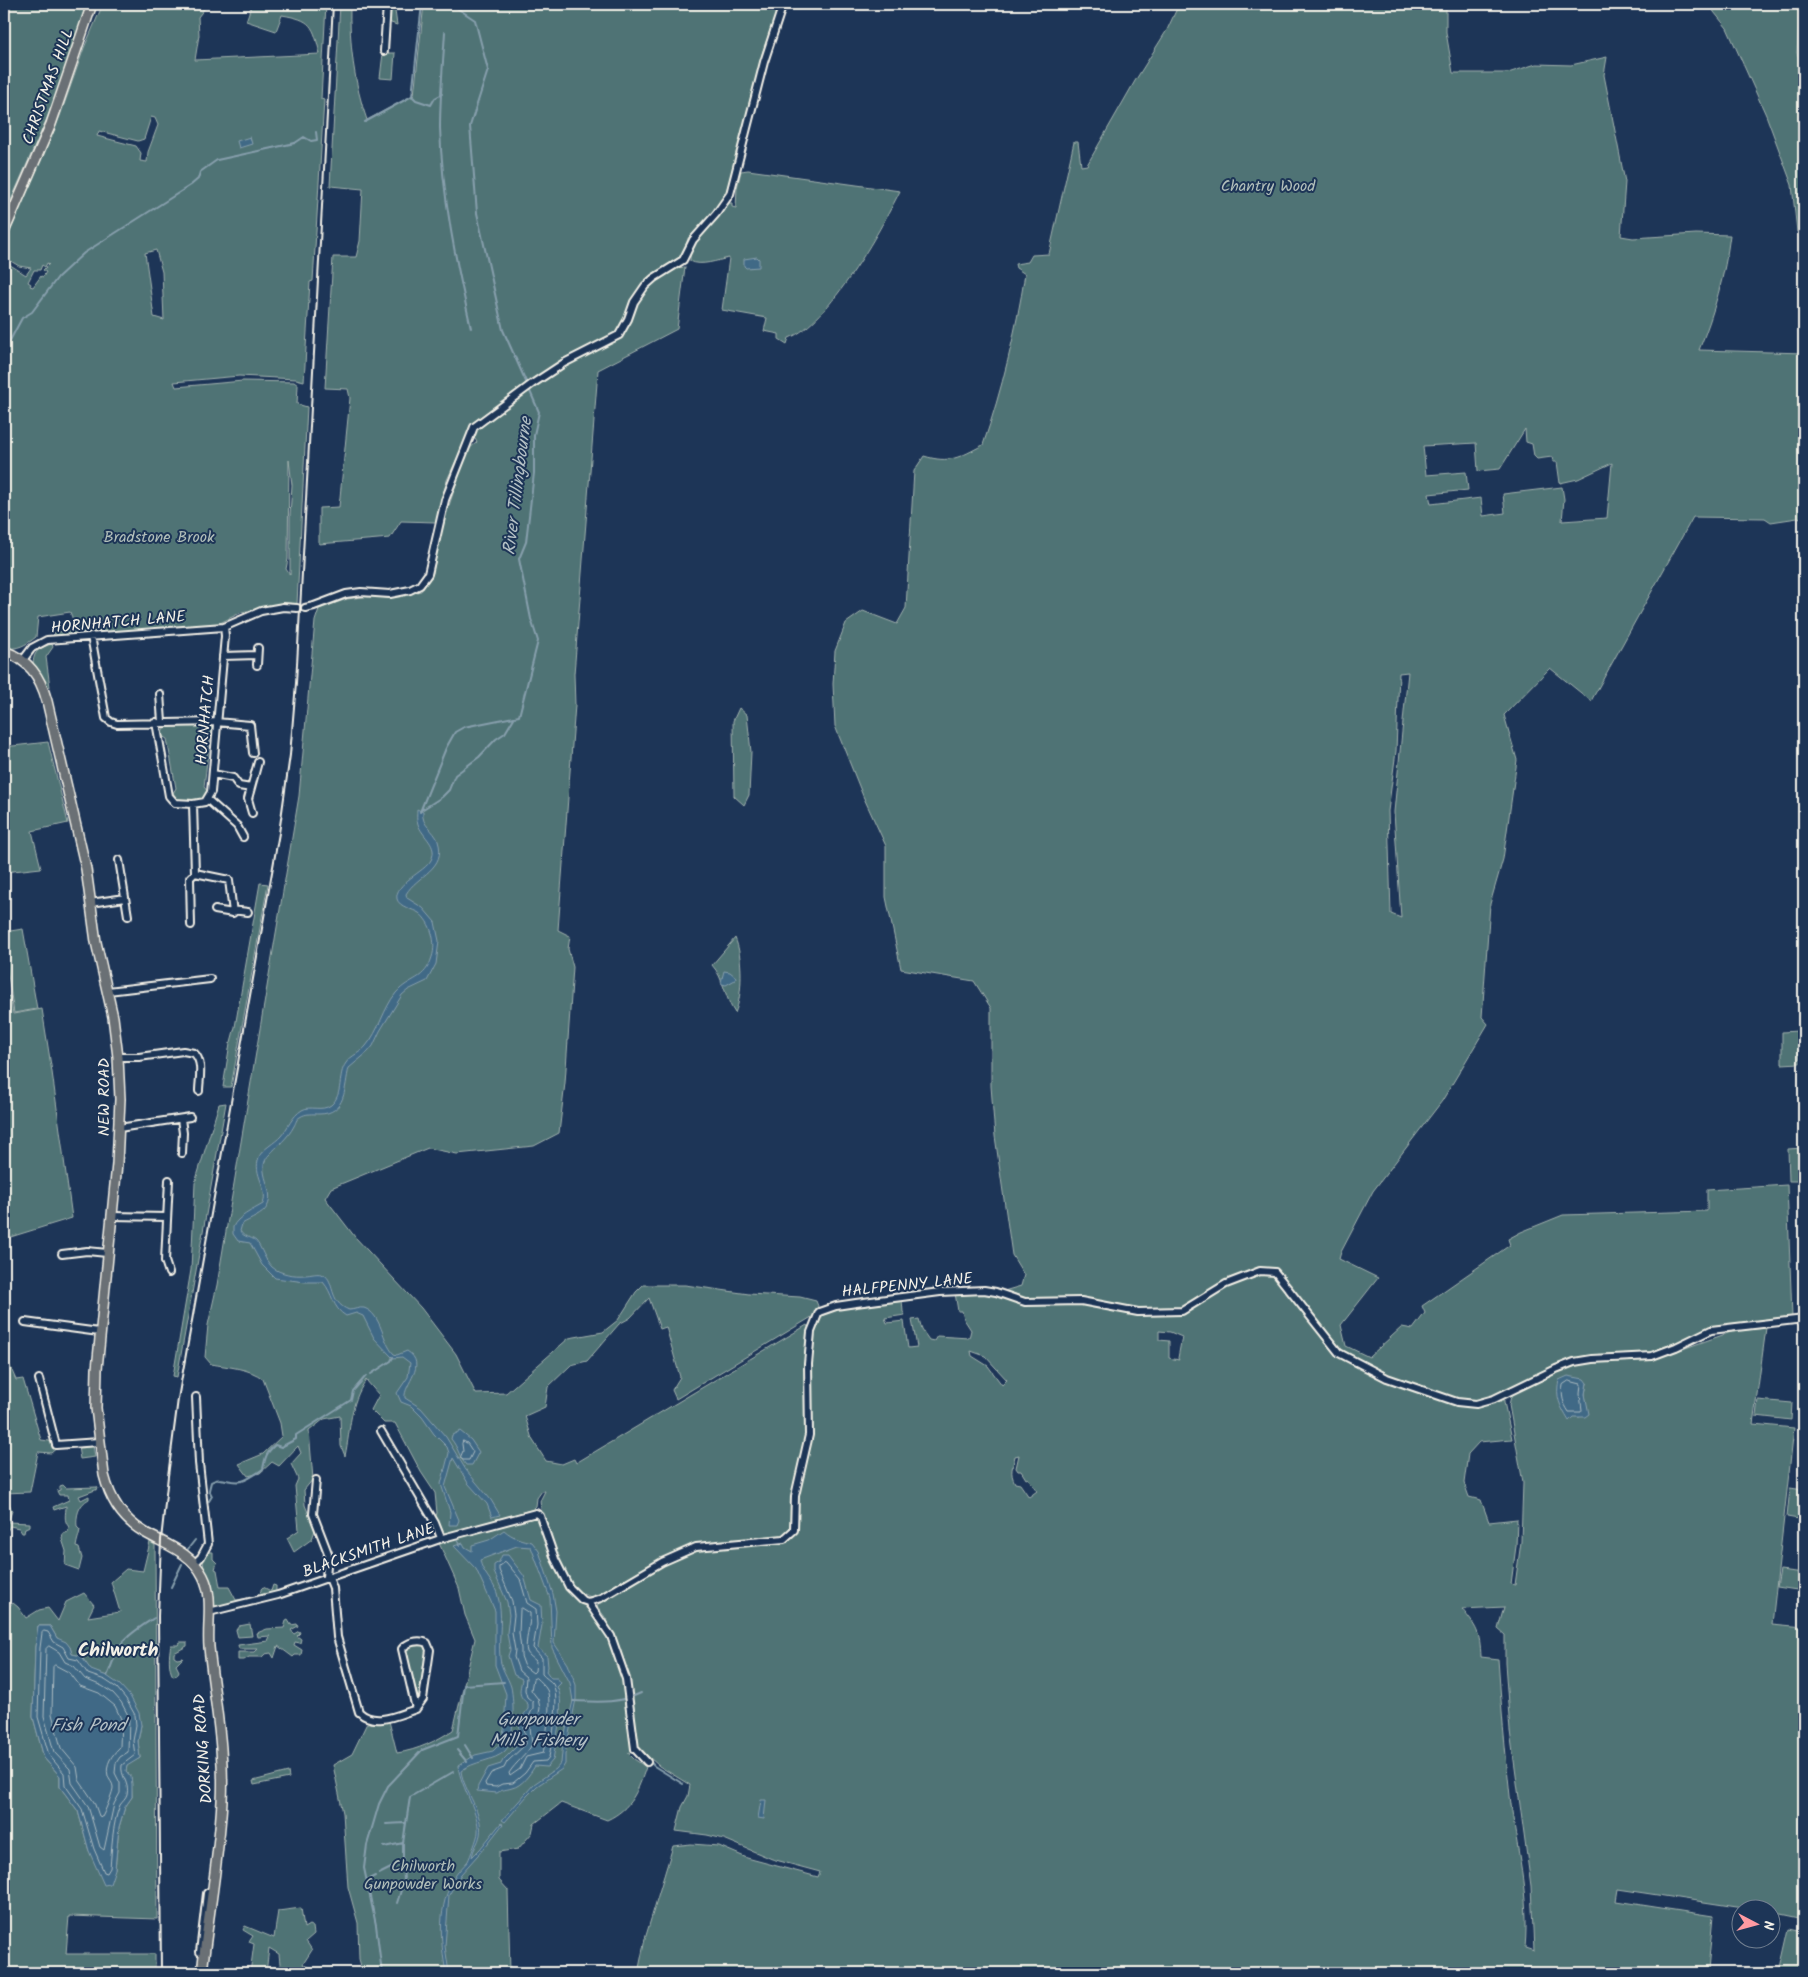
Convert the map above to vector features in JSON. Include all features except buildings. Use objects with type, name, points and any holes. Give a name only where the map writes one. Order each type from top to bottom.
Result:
[{"type":"main road","name":"CHRISTMAS HILL","points":[[4,232],[51,124],[92,4]]},
{"type":"main road","name":"NEW ROAD","points":[[4,651],[23,660],[39,678],[47,701],[86,869],[96,942],[108,991],[118,1057],[119,1128],[112,1216],[99,1332],[96,1408],[106,1485],[116,1505],[131,1523],[164,1542]]},
{"type":"main road","name":"DORKING ROAD","points":[[164,1542],[183,1552],[194,1563],[208,1586],[209,1646],[222,1778],[219,1836],[205,1926],[202,1973]]},
{"type":"street","points":[[384,52],[387,4]]},
{"type":"street","points":[[305,608],[346,594],[361,592],[390,594],[410,590],[420,585],[428,574],[443,508],[471,430],[522,391],[564,363],[619,335],[628,319],[634,302],[645,286],[682,260],[693,240],[724,205],[734,180],[761,70],[783,4]]},
{"type":"street","name":"HORNHATCH LANE","points":[[23,660],[32,648],[47,640],[224,627],[262,611],[283,607],[297,608]]},
{"type":"street","name":"HORNHATCH","points":[[208,800],[213,774],[216,722],[225,636],[224,627]]},
{"type":"street","points":[[91,636],[106,718],[111,722],[117,724],[216,722],[250,725],[253,753]]},
{"type":"street","points":[[223,656],[257,651],[257,665]]},
{"type":"street","points":[[160,694],[159,722],[169,796],[175,803],[202,804],[208,800],[237,826],[244,837]]},
{"type":"street","points":[[252,813],[248,799],[258,762]]},
{"type":"street","points":[[213,774],[232,778],[239,786],[251,788]]},
{"type":"street","points":[[191,925],[190,878],[195,873],[193,804]]},
{"type":"street","points":[[119,860],[128,916]]},
{"type":"street","points":[[195,873],[229,880],[233,913],[215,910]]},
{"type":"street","points":[[90,903],[125,898]]},
{"type":"street","points":[[232,910],[248,912]]},
{"type":"street","points":[[108,991],[210,979]]},
{"type":"street","points":[[118,1057],[138,1057],[183,1051],[199,1053],[199,1091]]},
{"type":"street","points":[[119,1128],[190,1117]]},
{"type":"street","points":[[181,1119],[183,1133],[182,1153]]},
{"type":"street","points":[[169,1180],[165,1261],[169,1273]]},
{"type":"street","points":[[112,1216],[167,1217]]},
{"type":"street","points":[[62,1254],[87,1251],[107,1253]]},
{"type":"street","name":"HALFPENNY LANE","points":[[588,1602],[601,1598],[662,1562],[696,1547],[784,1539],[794,1530],[796,1496],[809,1435],[808,1364],[811,1332],[818,1312],[836,1306],[940,1292],[984,1290],[1025,1302],[1081,1301],[1138,1312],[1182,1312],[1226,1284],[1260,1271],[1275,1272],[1339,1353],[1387,1378],[1457,1402],[1476,1404],[1494,1399],[1556,1368],[1574,1362],[1592,1359],[1652,1356],[1711,1330],[1804,1319]]},
{"type":"street","points":[[25,1322],[99,1332]]},
{"type":"street","points":[[39,1379],[56,1445],[99,1442]]},
{"type":"street","points":[[194,1563],[208,1544],[199,1463],[196,1397]]},
{"type":"street","points":[[381,1431],[435,1523],[441,1538]]},
{"type":"street","points":[[316,1480],[313,1514],[328,1553],[327,1578],[333,1588],[337,1637],[359,1712],[364,1717],[377,1720],[416,1709],[423,1699],[430,1650],[428,1643],[424,1641],[407,1644],[402,1649],[416,1709]]},
{"type":"street","name":"BLACKSMITH LANE","points":[[209,1612],[278,1595],[441,1538],[536,1513],[540,1516],[555,1559],[569,1587],[582,1600],[588,1602]]},
{"type":"street","points":[[588,1602],[611,1636],[626,1679],[636,1750],[647,1762]]},
{"type":"street","points":[[200,1952],[205,1926]]},
{"type":"green space","points":[[4,4],[87,4],[55,100],[4,216]]},
{"type":"green space","name":"Bradstone Brook","points":[[103,4],[208,4],[198,17],[199,35],[195,60],[320,54],[313,30],[300,19],[282,15],[276,31],[246,21],[252,4],[326,4],[321,99],[324,100],[313,281],[310,282],[304,381],[239,376],[174,382],[176,387],[243,381],[294,382],[298,385],[297,404],[307,407],[297,604],[275,605],[242,612],[220,623],[181,628],[53,636],[55,632],[77,630],[70,612],[38,617],[36,637],[21,646],[4,648],[4,261],[26,275],[31,268],[19,266],[4,257],[4,245],[60,116],[84,48]],"holes":[[[151,117],[155,118],[158,125],[148,152],[147,162],[140,161],[141,153],[136,146],[97,136],[99,131],[138,141],[144,139]],[[156,250],[162,272],[164,320],[154,317],[145,253]],[[47,263],[49,264],[43,270],[46,272],[43,277],[41,276],[33,287],[30,286],[31,284],[28,282],[34,270],[40,270],[42,265],[45,267]],[[289,460],[292,485],[290,575],[286,569],[288,559]]]},
{"type":"green space","points":[[340,4],[350,4],[353,63],[362,106],[367,120],[414,95],[424,4],[779,4],[762,54],[733,171],[723,200],[718,208],[688,238],[681,257],[647,287],[669,271],[685,267],[677,329],[598,370],[574,674],[575,705],[558,930],[570,936],[568,949],[573,967],[565,1083],[559,1133],[534,1146],[457,1154],[428,1148],[331,1188],[325,1198],[355,1237],[421,1308],[456,1354],[476,1394],[506,1393],[569,1338],[603,1332],[618,1320],[636,1292],[643,1285],[685,1285],[749,1294],[800,1297],[816,1301],[818,1306],[815,1315],[676,1399],[672,1390],[680,1377],[666,1327],[660,1329],[649,1298],[630,1318],[619,1324],[587,1361],[571,1365],[548,1387],[545,1407],[525,1416],[532,1439],[546,1461],[562,1464],[574,1459],[576,1463],[807,1325],[809,1329],[805,1367],[811,1357],[814,1331],[820,1316],[847,1306],[902,1299],[905,1315],[885,1318],[887,1323],[904,1321],[908,1348],[917,1347],[912,1320],[919,1319],[922,1330],[929,1340],[934,1341],[937,1336],[969,1338],[971,1330],[964,1319],[962,1311],[958,1311],[955,1293],[981,1292],[1003,1297],[1004,1291],[1021,1286],[1024,1275],[1012,1255],[995,1136],[991,1086],[991,1008],[974,981],[901,969],[886,897],[886,846],[863,796],[835,726],[833,684],[835,651],[846,623],[863,611],[897,624],[906,608],[914,471],[924,456],[941,459],[955,458],[983,445],[1013,339],[1025,274],[1016,268],[1015,264],[1028,262],[1032,255],[1049,254],[1074,142],[1078,142],[1081,166],[1087,165],[1135,81],[1167,30],[1179,4],[1446,4],[1446,32],[1453,73],[1508,73],[1536,64],[1571,65],[1607,57],[1604,75],[1625,182],[1621,236],[1633,238],[1696,234],[1730,235],[1718,294],[1699,350],[1804,353],[1804,517],[1771,522],[1765,518],[1693,517],[1591,701],[1550,668],[1504,715],[1517,760],[1503,859],[1490,904],[1482,1017],[1488,1024],[1442,1101],[1373,1191],[1341,1252],[1339,1259],[1378,1278],[1341,1325],[1346,1346],[1369,1357],[1402,1327],[1413,1329],[1425,1313],[1422,1306],[1510,1245],[1508,1239],[1521,1232],[1563,1215],[1707,1211],[1707,1190],[1787,1185],[1792,1317],[1714,1327],[1657,1352],[1597,1355],[1565,1362],[1546,1371],[1544,1370],[1504,1392],[1504,1402],[1512,1439],[1479,1442],[1468,1454],[1464,1483],[1469,1497],[1481,1500],[1489,1522],[1517,1519],[1511,1584],[1515,1585],[1521,1542],[1523,1483],[1509,1405],[1511,1396],[1518,1390],[1562,1369],[1593,1360],[1654,1359],[1734,1331],[1766,1328],[1753,1424],[1794,1428],[1772,1624],[1804,1627],[1804,1695],[1802,1707],[1804,1708],[1804,1920],[1780,1915],[1780,1900],[1730,1900],[1730,1906],[1618,1889],[1616,1901],[1713,1916],[1708,1971],[1720,1973],[638,1973],[645,1939],[673,1846],[691,1844],[719,1846],[747,1858],[818,1877],[820,1872],[772,1859],[724,1839],[676,1831],[690,1785],[659,1766],[639,1748],[628,1753],[646,1767],[643,1776],[628,1805],[615,1816],[607,1820],[561,1803],[534,1824],[532,1833],[518,1849],[499,1852],[499,1880],[508,1890],[510,1973],[363,1973],[359,1959],[358,1923],[348,1887],[343,1813],[333,1765],[352,1754],[367,1723],[389,1721],[397,1753],[412,1750],[453,1730],[475,1639],[465,1615],[459,1588],[439,1543],[451,1538],[536,1516],[568,1588],[601,1624],[607,1620],[597,1606],[600,1601],[575,1589],[568,1581],[558,1562],[541,1509],[540,1501],[545,1491],[542,1491],[537,1498],[536,1506],[533,1509],[443,1536],[435,1518],[437,1513],[435,1493],[421,1472],[395,1423],[384,1423],[371,1410],[379,1395],[366,1380],[360,1389],[353,1408],[345,1456],[341,1446],[340,1416],[324,1419],[309,1431],[313,1479],[304,1490],[305,1505],[315,1530],[312,1539],[294,1552],[287,1538],[299,1530],[295,1486],[298,1479],[291,1464],[301,1453],[298,1446],[279,1466],[272,1462],[260,1473],[248,1476],[239,1464],[263,1454],[282,1436],[280,1423],[263,1379],[252,1372],[211,1364],[205,1357],[208,1325],[217,1285],[299,796],[315,621],[319,609],[347,599],[369,596],[388,598],[421,591],[433,573],[441,530],[463,463],[469,449],[477,442],[472,435],[476,429],[472,426],[447,480],[436,522],[401,521],[390,538],[319,544],[319,508],[339,507],[350,398],[348,389],[325,388],[333,257],[356,257],[360,241],[363,189],[330,186]],"holes":[[[1525,429],[1526,442],[1532,444],[1534,456],[1537,459],[1552,457],[1553,462],[1557,462],[1560,483],[1578,479],[1612,463],[1607,518],[1562,521],[1564,499],[1562,487],[1503,494],[1505,513],[1483,516],[1481,498],[1431,504],[1429,494],[1468,490],[1466,472],[1426,475],[1423,446],[1476,443],[1478,471],[1500,469]],[[1408,672],[1394,812],[1401,918],[1391,914],[1388,811],[1396,751],[1399,673]],[[1159,1331],[1170,1332],[1182,1337],[1179,1360],[1169,1358],[1169,1341],[1159,1340]],[[971,1351],[985,1356],[1007,1380],[1002,1385],[988,1366],[972,1356]],[[1587,1383],[1585,1394],[1588,1414],[1579,1417],[1573,1416]],[[1019,1455],[1016,1468],[1018,1471],[1021,1471],[1026,1479],[1028,1478],[1037,1491],[1029,1497],[1020,1484],[1015,1483],[1013,1479],[1012,1473],[1015,1456]],[[1504,1607],[1498,1629],[1505,1635],[1510,1731],[1531,1886],[1534,1951],[1525,1948],[1526,1909],[1510,1796],[1498,1659],[1481,1657],[1479,1636],[1462,1609]]]},
{"type":"green space","points":[[394,4],[397,25],[389,20],[391,5]]},
{"type":"green space","points":[[1711,4],[1789,4],[1800,7],[1797,53],[1804,70],[1804,231],[1797,232],[1792,185],[1766,115],[1727,28],[1714,12]]},
{"type":"green space","points":[[383,53],[395,53],[393,79],[380,78]]},
{"type":"green space","points":[[748,170],[900,191],[880,229],[852,274],[820,314],[804,329],[789,338],[787,344],[779,339],[779,334],[764,331],[767,318],[722,310],[729,258],[704,263],[690,261],[694,245],[728,203],[732,203],[732,207],[736,208],[737,188],[741,171]]},
{"type":"green space","points":[[52,644],[53,647],[46,657],[50,687],[48,687],[33,663],[35,655],[39,650]]},
{"type":"green space","points":[[739,708],[747,715],[751,752],[749,795],[744,805],[734,796],[733,721]]},
{"type":"green space","points":[[212,725],[213,732],[210,736],[204,787],[208,792],[201,801],[178,801],[173,793],[176,788],[167,739],[162,736],[162,732],[165,726]]},
{"type":"green space","points":[[48,742],[68,823],[32,831],[41,868],[4,872],[4,747]]},
{"type":"green space","points":[[260,883],[268,884],[231,1087],[223,1087],[230,1043],[235,1027]]},
{"type":"green space","points":[[23,929],[37,1009],[14,1013],[4,950],[4,932]]},
{"type":"green space","points":[[735,938],[740,955],[741,986],[735,1013],[719,976],[712,965]]},
{"type":"green space","points":[[10,996],[13,1014],[42,1009],[72,1218],[4,1239],[4,998]]},
{"type":"green space","points":[[1798,1031],[1800,1063],[1782,1064],[1782,1032]]},
{"type":"green space","points":[[226,1103],[177,1377],[173,1376],[191,1270],[195,1183],[219,1104]]},
{"type":"green space","points":[[1803,1148],[1804,1181],[1789,1181],[1788,1149]]},
{"type":"green space","points":[[4,1353],[16,1380],[23,1379],[41,1440],[49,1441],[59,1446],[51,1453],[38,1452],[30,1492],[4,1493]]},
{"type":"green space","points":[[1758,1400],[1792,1403],[1791,1420],[1756,1416]]},
{"type":"green space","points":[[93,1445],[95,1457],[80,1459],[78,1447]]},
{"type":"green space","points":[[63,1485],[66,1488],[97,1487],[98,1489],[79,1496],[81,1500],[89,1496],[89,1499],[82,1504],[77,1515],[77,1527],[80,1530],[76,1547],[79,1548],[82,1558],[79,1570],[65,1565],[66,1551],[62,1539],[63,1534],[68,1532],[69,1527],[65,1519],[66,1506],[54,1510],[53,1507],[69,1500],[68,1495],[59,1495],[57,1491]]},
{"type":"green space","points":[[1790,1488],[1804,1490],[1804,1520],[1787,1517]]},
{"type":"green space","points":[[7,1498],[12,1511],[8,1522],[30,1523],[30,1526],[25,1528],[24,1533],[19,1528],[10,1526],[7,1531],[4,1531],[4,1499]]},
{"type":"green space","points":[[150,1542],[155,1545],[157,1919],[69,1916],[66,1954],[155,1954],[155,1973],[4,1973],[4,1610],[13,1603],[26,1618],[39,1610],[48,1608],[58,1621],[66,1602],[84,1593],[94,1605],[88,1617],[120,1612],[111,1582],[126,1569],[143,1571]],"holes":[[[38,1626],[50,1626],[57,1638],[70,1647],[72,1654],[81,1656],[91,1671],[107,1676],[141,1725],[138,1741],[140,1758],[127,1765],[126,1771],[131,1777],[132,1797],[125,1807],[119,1827],[115,1869],[89,1851],[78,1811],[60,1787],[60,1776],[44,1758],[33,1717],[35,1647]]]},
{"type":"green space","points":[[202,1552],[213,1552],[213,1559],[217,1563],[215,1569],[217,1570],[220,1587],[229,1587],[236,1600],[256,1597],[263,1587],[271,1591],[273,1585],[276,1586],[276,1594],[216,1607],[212,1603],[209,1579],[205,1578]]},
{"type":"green space","points":[[1780,1570],[1804,1573],[1804,1591],[1777,1587]]},
{"type":"green space","points":[[288,1620],[291,1625],[297,1624],[298,1626],[291,1630],[294,1634],[299,1631],[300,1633],[297,1636],[301,1639],[300,1643],[295,1642],[294,1645],[302,1650],[301,1655],[293,1657],[278,1646],[274,1658],[271,1653],[265,1654],[262,1657],[249,1657],[244,1660],[238,1660],[238,1652],[255,1652],[258,1649],[239,1649],[238,1645],[268,1641],[270,1636],[258,1637],[257,1633],[267,1629],[284,1628]]},
{"type":"green space","points":[[250,1624],[252,1636],[238,1637],[236,1630],[239,1626]]},
{"type":"green space","points":[[180,1642],[187,1642],[187,1646],[174,1653],[174,1657],[177,1659],[183,1658],[176,1665],[179,1671],[177,1675],[173,1676],[169,1656],[170,1648],[171,1645],[178,1645]]},
{"type":"green space","points":[[419,1643],[424,1645],[427,1652],[420,1699],[417,1699],[403,1652],[406,1647]]},
{"type":"green space","points":[[288,1772],[289,1778],[254,1785],[253,1781]]},
{"type":"green space","points":[[301,1908],[304,1928],[309,1925],[313,1927],[314,1934],[306,1941],[312,1950],[303,1964],[316,1973],[281,1973],[279,1954],[269,1948],[266,1973],[250,1973],[254,1944],[249,1942],[253,1936],[243,1930],[245,1926],[274,1938],[278,1911]]},
{"type":"green space","points":[[1789,1929],[1804,1932],[1804,1973],[1779,1973]]},
{"type":"water","points":[[250,137],[252,144],[239,148],[237,141]]},
{"type":"water","points":[[757,257],[759,259],[759,267],[746,268],[744,266],[744,259]]},
{"type":"water","points":[[417,809],[423,812],[424,821],[436,837],[440,851],[435,865],[406,894],[407,898],[423,908],[435,922],[439,941],[436,964],[427,981],[402,995],[373,1046],[349,1068],[343,1098],[335,1109],[328,1113],[307,1114],[299,1118],[289,1134],[269,1155],[264,1167],[269,1194],[267,1207],[259,1215],[242,1224],[240,1231],[243,1235],[256,1241],[267,1261],[275,1269],[292,1275],[324,1275],[330,1281],[335,1297],[342,1306],[349,1310],[364,1308],[375,1316],[394,1354],[397,1355],[407,1351],[413,1356],[416,1368],[405,1393],[405,1398],[421,1408],[446,1437],[466,1470],[491,1500],[500,1515],[492,1517],[487,1504],[468,1483],[453,1458],[445,1487],[459,1520],[457,1525],[449,1525],[450,1512],[441,1484],[449,1453],[447,1447],[411,1406],[401,1402],[397,1393],[408,1377],[410,1363],[402,1357],[393,1358],[374,1338],[363,1316],[356,1313],[346,1316],[341,1313],[323,1282],[275,1278],[262,1265],[250,1243],[238,1241],[233,1234],[233,1227],[238,1220],[263,1204],[264,1192],[257,1163],[261,1154],[281,1136],[302,1110],[327,1107],[335,1101],[346,1063],[364,1048],[370,1040],[396,993],[421,975],[429,965],[434,945],[430,927],[419,913],[403,906],[397,899],[397,893],[400,888],[428,864],[433,855],[431,845],[418,824]]},
{"type":"water","points":[[724,971],[730,972],[736,977],[735,980],[726,985],[722,984]]},
{"type":"water","points":[[1568,1376],[1584,1379],[1587,1383],[1585,1394],[1589,1414],[1585,1417],[1573,1417],[1569,1421],[1558,1396],[1559,1380]]},
{"type":"water","points":[[460,1431],[471,1440],[479,1452],[472,1465],[466,1465],[451,1439],[452,1435]]},
{"type":"water","points":[[504,1530],[514,1537],[532,1542],[539,1551],[553,1594],[556,1611],[554,1643],[568,1664],[576,1685],[576,1699],[565,1754],[565,1764],[562,1769],[537,1786],[505,1822],[502,1820],[534,1784],[556,1769],[561,1763],[563,1742],[573,1701],[570,1683],[552,1648],[550,1598],[531,1547],[517,1546],[480,1560],[497,1593],[499,1601],[500,1658],[511,1687],[513,1720],[511,1738],[505,1751],[496,1757],[461,1771],[479,1818],[479,1838],[472,1857],[501,1823],[503,1824],[461,1874],[449,1895],[445,1946],[449,1973],[446,1973],[441,1936],[445,1899],[455,1876],[468,1861],[478,1832],[476,1817],[458,1766],[475,1755],[493,1751],[498,1746],[504,1730],[506,1694],[495,1665],[495,1611],[476,1569],[454,1546],[463,1543],[465,1547],[472,1551],[472,1545],[489,1540]]},
{"type":"water","name":"Gunpowder Mills Fishery","points":[[502,1555],[508,1555],[524,1576],[531,1600],[541,1605],[542,1625],[538,1648],[547,1656],[548,1667],[546,1671],[551,1678],[557,1678],[561,1683],[557,1687],[560,1699],[561,1721],[553,1760],[547,1767],[535,1766],[519,1785],[497,1793],[477,1791],[478,1786],[488,1768],[501,1764],[522,1741],[520,1724],[522,1717],[528,1709],[528,1704],[520,1693],[522,1679],[514,1675],[508,1656],[510,1650],[507,1633],[509,1615],[507,1602],[494,1572],[494,1565],[499,1562]]},
{"type":"water","name":"Fish Pond","points":[[38,1626],[50,1626],[57,1638],[66,1642],[70,1647],[72,1654],[81,1656],[91,1670],[107,1676],[120,1685],[130,1696],[139,1713],[141,1725],[138,1741],[140,1758],[127,1766],[126,1771],[131,1777],[132,1797],[125,1807],[119,1827],[115,1869],[110,1884],[104,1885],[89,1851],[78,1811],[60,1787],[60,1776],[44,1758],[33,1717],[35,1647]]},
{"type":"water","points":[[761,1800],[766,1800],[764,1819],[758,1818]]},
{"type":"waterway","points":[[365,122],[412,96],[422,4]]},
{"type":"waterway","name":"River Tillingbourne","points":[[451,4],[475,20],[488,70],[470,126],[477,213],[503,330],[527,384]]},
{"type":"waterway","points":[[445,32],[440,104],[441,153],[451,228],[471,328]]},
{"type":"waterway","points":[[412,96],[416,100],[431,105],[435,98],[442,94]]},
{"type":"waterway","points":[[4,356],[6,348],[22,318],[32,312],[58,277],[84,253],[191,185],[198,179],[200,172],[217,160],[295,143],[304,137],[311,141],[317,140],[316,132]]},
{"type":"waterway","name":"River Tillingbourne","points":[[420,812],[446,748],[455,732],[464,727],[519,716],[538,641],[531,619],[519,559],[526,542],[534,473],[534,435],[539,412],[529,389]]},
{"type":"waterway","points":[[420,811],[442,797],[449,790],[455,775],[479,757],[496,739],[505,733],[514,718]]},
{"type":"waterway","points":[[371,1374],[391,1361],[393,1357]]},
{"type":"waterway","points":[[209,1501],[212,1496],[209,1490],[211,1482],[219,1479],[238,1482],[263,1469],[266,1456],[275,1445],[281,1447],[296,1439],[296,1435],[351,1400],[353,1391],[366,1376]]},
{"type":"waterway","name":"River Tillingbourne","points":[[457,1537],[460,1546]]},
{"type":"waterway","points":[[188,1549],[195,1540]]},
{"type":"waterway","points":[[171,1587],[182,1564]]},
{"type":"waterway","points":[[107,1676],[122,1643],[154,1618]]},
{"type":"waterway","name":"River Tillingbourne","points":[[382,1973],[376,1925],[364,1868],[367,1845],[379,1804],[388,1786],[422,1750],[458,1736],[464,1685],[504,1682]]},
{"type":"waterway","points":[[573,1701],[616,1701],[641,1693]]},
{"type":"waterway","points":[[465,1745],[473,1758]]},
{"type":"waterway","points":[[457,1750],[467,1762]]},
{"type":"waterway","points":[[649,1760],[654,1766],[683,1784]]},
{"type":"waterway","name":"River Tillingbourne","points":[[379,1874],[403,1862],[403,1843],[410,1797],[453,1772]]},
{"type":"waterway","name":"River Tillingbourne","points":[[386,1824],[405,1823]]},
{"type":"waterway","name":"River Tillingbourne","points":[[384,1847],[403,1843]]},
{"type":"waterway","points":[[397,1903],[404,1881],[403,1862]]},
{"type":"waterway","name":"River Tillingbourne","points":[[367,1880],[375,1876]]},
{"type":"railway","points":[[161,1973],[158,1616],[161,1540],[178,1399],[279,833],[290,755],[296,683],[333,4]]},
{"type":"district","name":"Chilworth","points":[[118,1649]]},
{"type":"park label","name":"Chantry Wood","points":[[1268,185]]},
{"type":"park label","name":"Chilworth Gunpowder Works","points":[[423,1874]]}]
